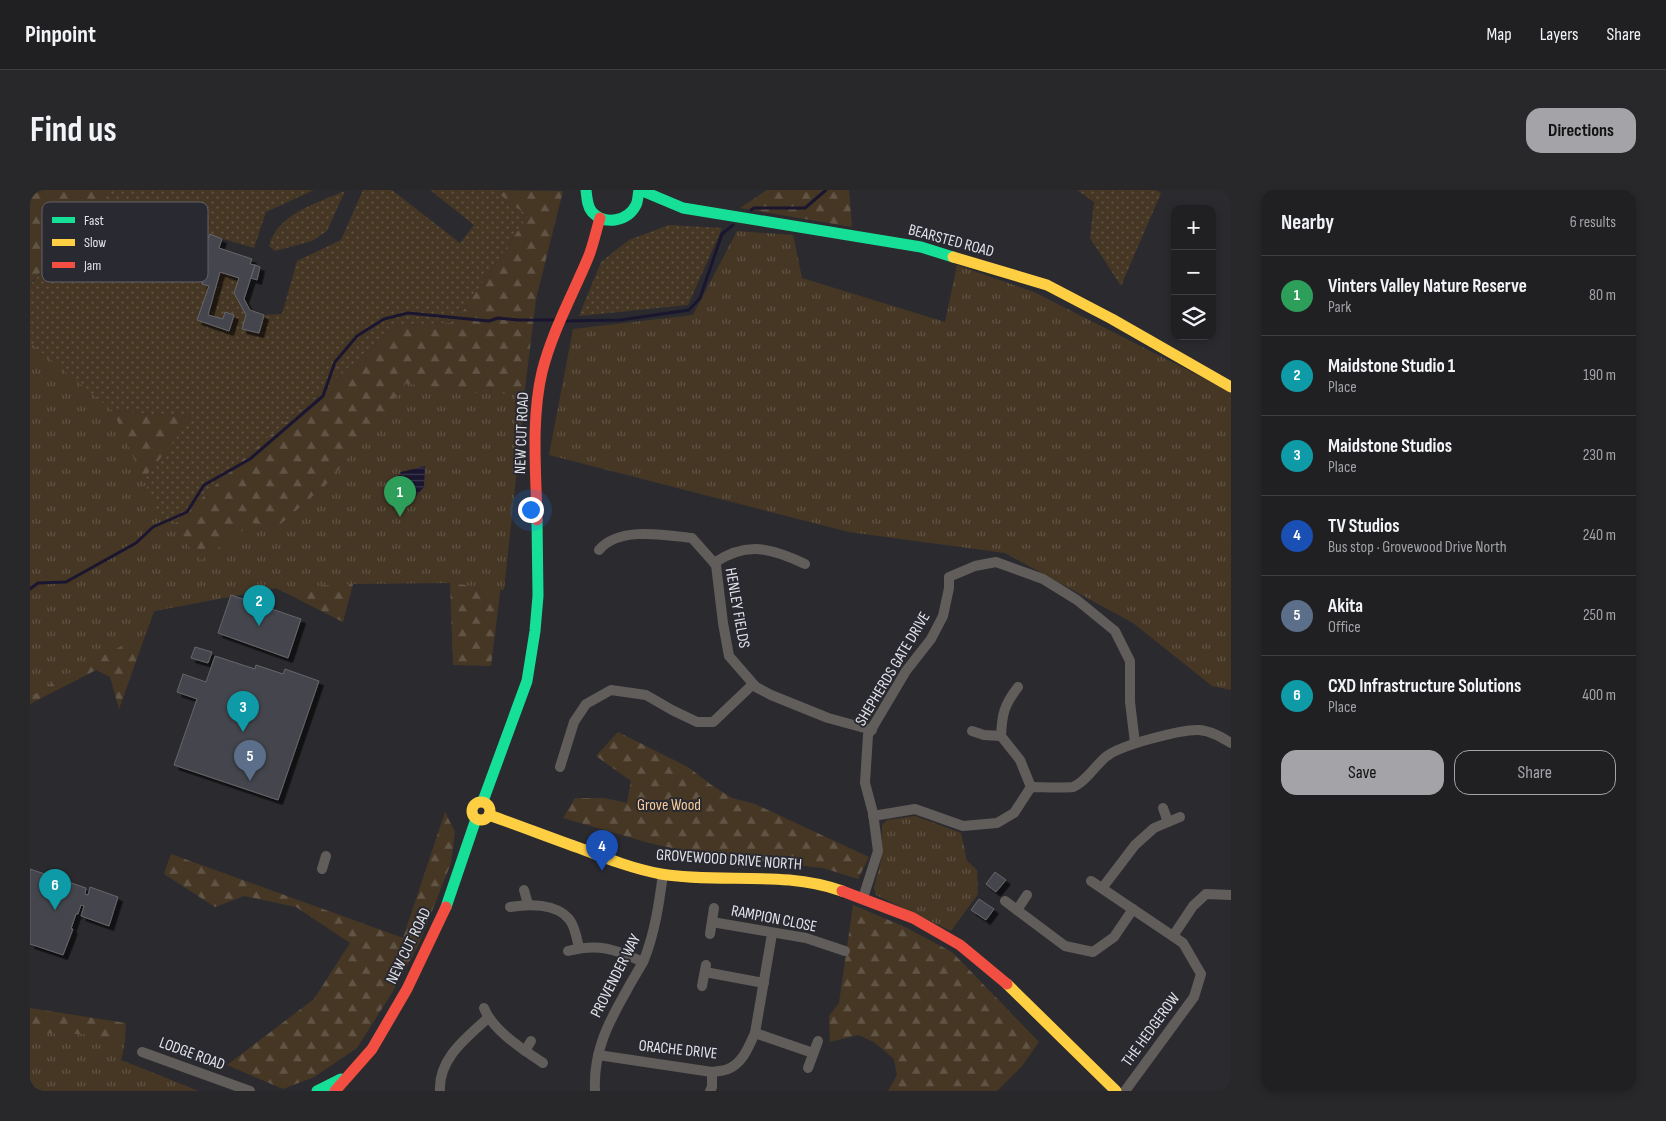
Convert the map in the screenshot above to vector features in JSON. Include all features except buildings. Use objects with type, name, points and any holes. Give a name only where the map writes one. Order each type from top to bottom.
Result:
[{"type":"street","points":[[586,190],[586,202],[589,208],[600,218],[608,221],[616,221],[632,213],[639,198],[640,190]]},
{"type":"street","name":"BEARSTED ROAD","points":[[640,190],[683,208],[921,247],[1047,285],[1112,319],[1231,387]]},
{"type":"street","name":"NEW CUT ROAD","points":[[335,1091],[372,1049],[411,981],[442,917],[476,819],[472,814],[472,807],[476,802],[483,801],[527,681],[535,631],[538,596],[536,433],[537,404],[542,372],[553,336],[590,256],[600,218]]},
{"type":"street","name":"HENLEY FIELDS","points":[[599,550],[602,546],[626,534],[657,534],[692,538],[716,565],[729,656],[753,684],[770,695],[828,718],[872,730]]},
{"type":"street","points":[[714,563],[727,554],[745,549],[766,550],[786,555],[805,564]]},
{"type":"street","name":"SHEPHERDS GATE DRIVE","points":[[862,898],[878,851],[873,816],[865,783],[868,735],[906,671],[931,639],[943,616],[949,588],[949,577],[975,566],[996,562],[1043,579],[1077,600],[1115,631],[1130,661],[1130,702],[1135,743]]},
{"type":"street","points":[[560,767],[574,722],[586,704],[611,690],[646,695],[697,722],[713,722],[753,684]]},
{"type":"street","points":[[1018,687],[1002,714],[1001,736],[1020,760],[1031,787]]},
{"type":"street","points":[[1031,787],[1073,787],[1091,773],[1107,755],[1135,743],[1167,735],[1199,730],[1218,735],[1231,743]]},
{"type":"street","points":[[972,731],[984,735],[1001,736]]},
{"type":"street","points":[[873,816],[915,809],[963,826],[997,823],[1014,813],[1031,787]]},
{"type":"street","points":[[476,819],[483,820],[489,815],[489,806],[483,801]]},
{"type":"street","points":[[1163,808],[1168,822]]},
{"type":"street","name":"GROVEWOOD DRIVE NORTH","points":[[489,815],[633,868],[663,874],[698,877],[786,879],[833,888],[913,918],[960,945],[1003,980],[1116,1091]]},
{"type":"street","points":[[1103,887],[1135,845],[1154,828],[1180,818]]},
{"type":"street","points":[[322,869],[326,856]]},
{"type":"street","name":"PROVENDER WAY","points":[[595,1091],[594,1080],[598,1055],[608,1024],[643,962],[653,936],[663,874]]},
{"type":"street","name":"THE HEDGEROW","points":[[1091,881],[1103,887],[1133,910],[1183,943],[1201,974],[1194,996],[1126,1091]]},
{"type":"street","points":[[524,890],[528,904]]},
{"type":"street","points":[[1173,936],[1193,906],[1206,894],[1231,895]]},
{"type":"street","points":[[1017,910],[1027,895]]},
{"type":"street","points":[[1005,901],[1065,946],[1094,952],[1114,937],[1133,910]]},
{"type":"street","points":[[510,907],[528,904],[561,912],[570,919],[579,948]]},
{"type":"street","name":"RAMPION CLOSE","points":[[710,934],[714,908]]},
{"type":"street","name":"RAMPION CLOSE","points":[[712,922],[772,934],[806,938],[830,950],[845,951]]},
{"type":"street","name":"ORACHE DRIVE","points":[[598,1055],[712,1072],[728,1069],[740,1060],[755,1033],[772,934]]},
{"type":"street","points":[[568,951],[579,948],[609,948],[643,962]]},
{"type":"street","points":[[702,986],[706,968],[764,983]]},
{"type":"street","points":[[440,1091],[444,1065],[486,1013],[525,1051],[543,1063]]},
{"type":"street","points":[[755,1033],[813,1053]]},
{"type":"street","points":[[808,1068],[818,1041]]},
{"type":"street","points":[[525,1051],[531,1042]]},
{"type":"street","name":"LODGE ROAD","points":[[142,1052],[232,1088],[250,1091]]},
{"type":"street","points":[[710,1091],[712,1087],[712,1072]]},
{"type":"street","name":"NEW CUT ROAD","points":[[317,1091],[348,1076]]},
{"type":"green space","points":[[30,190],[108,190],[102,202],[42,202],[42,270],[30,284]]},
{"type":"green space","points":[[108,190],[314,190],[266,212],[254,248],[210,235],[208,240],[208,202],[102,202]]},
{"type":"green space","points":[[363,190],[392,190],[460,243],[474,225],[430,190],[499,190],[528,216],[455,323],[398,325],[243,459],[160,538],[112,519],[192,417],[113,411],[30,346],[30,285],[42,271],[42,282],[203,282],[202,284],[209,286],[197,320],[229,331],[234,315],[223,319],[208,315],[220,272],[239,278],[246,315],[242,328],[258,333],[264,315],[282,314],[297,261],[341,240]]},
{"type":"green space","points":[[494,190],[563,191],[536,299],[491,666],[453,665],[450,583],[471,500],[353,584],[343,622],[276,588],[154,611],[119,709],[110,677],[96,670],[30,704],[30,343],[113,411],[193,417],[112,519],[160,538],[243,459],[398,325],[455,323],[528,216]]},
{"type":"green space","points":[[767,190],[849,190],[852,227],[740,208]]},
{"type":"green space","points":[[1077,190],[1156,190],[1161,193],[1121,286],[1090,238],[1094,202]]},
{"type":"green space","points":[[345,191],[327,231],[312,241],[275,251],[269,246],[273,235],[289,218],[311,205]]},
{"type":"green space","points":[[669,225],[722,228],[688,305],[579,316],[601,262],[629,240]]},
{"type":"green space","points":[[737,231],[793,235],[802,278],[945,322],[957,265],[1034,292],[1231,392],[1231,690],[1212,686],[1133,623],[1005,553],[849,532],[549,455],[573,329],[693,315]]},
{"type":"green space","points":[[30,343],[113,411],[158,512],[201,560],[253,523],[276,528],[329,482],[406,383],[447,392],[525,394],[504,590],[450,583],[353,584],[276,588],[154,611],[145,634],[69,673],[30,697]]},
{"type":"green space","name":"Grove Wood","points":[[618,732],[688,767],[732,798],[755,804],[869,857],[858,879],[823,868],[722,859],[649,843],[563,818],[575,798],[604,798],[627,803],[631,781],[596,756]]},
{"type":"green space","points":[[445,812],[455,832],[451,863],[419,944],[393,991],[357,1048],[314,1077],[283,1089],[227,1065],[314,999],[350,943],[296,907],[244,896],[215,907],[164,874],[171,854],[403,938]]},
{"type":"green space","points":[[915,816],[961,833],[967,861],[977,870],[978,894],[951,931],[876,895],[874,888],[881,860],[882,825],[887,820]]},
{"type":"green space","points":[[853,905],[905,927],[952,952],[1039,1042],[1022,1066],[997,1091],[888,1091],[897,1075],[894,1059],[874,1042],[858,1035],[830,1042],[829,1016],[839,1003]]},
{"type":"green space","points":[[30,1008],[126,1023],[121,1060],[198,1091],[30,1091]]},
{"type":"green space","points":[[30,1033],[83,1034],[125,1041],[121,1060],[198,1091],[30,1091]]},
{"type":"shaded area","points":[[425,466],[424,487],[415,497],[394,494],[391,486],[401,472]]},
{"type":"waterway","points":[[751,210],[754,208],[805,208],[826,190]]},
{"type":"waterway","points":[[564,321],[620,320],[689,310],[700,298],[722,234],[733,225]]},
{"type":"waterway","points":[[30,589],[38,583],[66,582],[136,543],[153,527],[187,512],[204,485],[250,459],[323,396],[335,362],[357,336],[384,319],[408,313],[489,321],[498,318],[555,320]]},
{"type":"traffic: fast","points":[[586,190],[590,210],[597,216],[610,220],[616,220],[628,215],[637,203],[639,190]]},
{"type":"traffic: fast","points":[[640,190],[683,208],[921,247],[953,257]]},
{"type":"traffic: fast","points":[[483,801],[527,681],[535,631],[538,596],[537,520]]},
{"type":"traffic: fast","points":[[446,907],[476,819]]},
{"type":"traffic: fast","points":[[317,1091],[341,1079]]},
{"type":"traffic: slow","points":[[953,257],[1047,285],[1112,319],[1231,387]]},
{"type":"traffic: slow","points":[[477,802],[485,802],[490,807],[490,811],[488,818],[477,820],[472,815],[472,807],[477,802]]},
{"type":"traffic: slow","points":[[489,815],[611,860],[651,872],[684,877],[798,881],[842,891]]},
{"type":"traffic: slow","points":[[1007,984],[1116,1091]]},
{"type":"traffic: jam","points":[[537,520],[535,427],[542,372],[557,328],[590,253],[600,218]]},
{"type":"traffic: jam","points":[[842,891],[913,918],[960,945],[1007,984]]},
{"type":"traffic: jam","points":[[335,1091],[372,1049],[407,989],[446,907]]},
{"type":"place","name":"Vinters Valley Nature Reserve","points":[[400,517]]},
{"type":"place","name":"Maidstone Studio 1","points":[[259,626]]},
{"type":"place","name":"Maidstone Studios","points":[[243,732]]},
{"type":"place","name":"Akita","points":[[250,781]]},
{"type":"place","name":"TV Studios","points":[[602,871]]},
{"type":"place","name":"CXD Infrastructure Solutions","points":[[55,910]]}]
